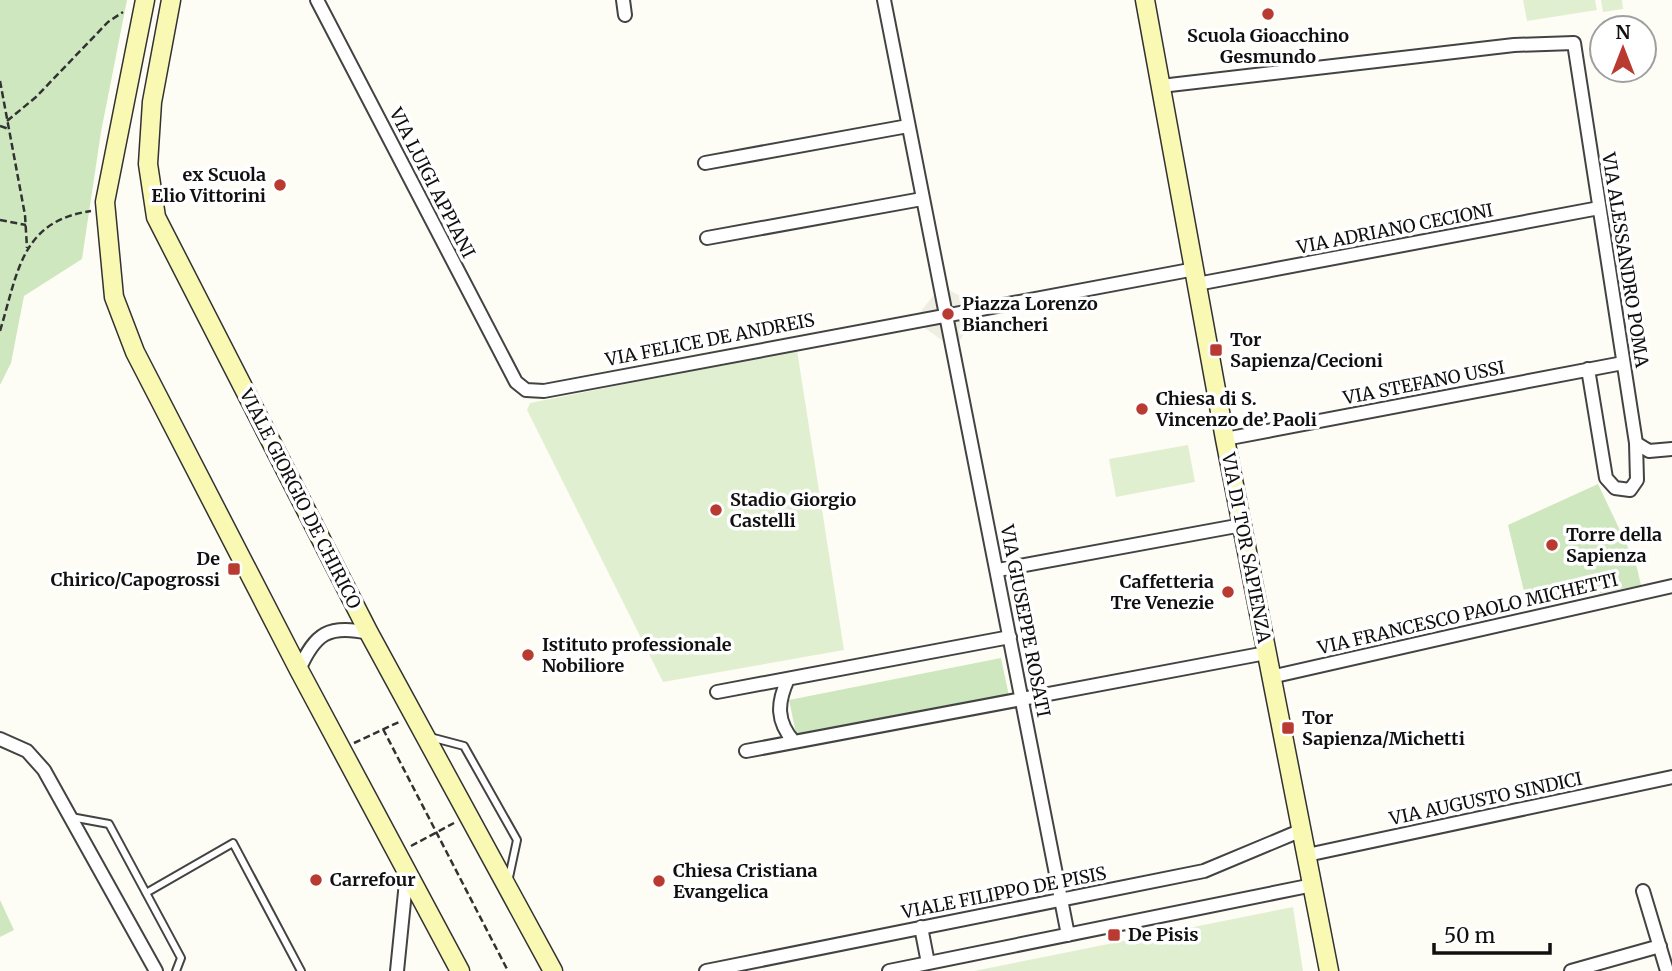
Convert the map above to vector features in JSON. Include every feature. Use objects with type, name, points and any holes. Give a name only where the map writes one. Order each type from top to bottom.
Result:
[{"type":"street","points":[[145,0],[106,211],[114,297],[135,352],[299,670],[460,971]]},
{"type":"street","name":"VIALE GIORGIO DE CHIRICO","points":[[171,0],[152,102],[148,164],[156,217],[369,633],[553,971]]},
{"type":"street","name":"VIA LUIGI APPIANI","points":[[317,0],[516,382]]},
{"type":"street","points":[[623,0],[625,15]]},
{"type":"street","points":[[884,0],[947,314],[1196,277]]},
{"type":"street","name":"VIA DI TOR SAPIENZA","points":[[1145,0],[1225,439],[1329,971]]},
{"type":"street","name":"VIA ALESSANDRO POMA","points":[[1161,86],[1514,45],[1574,43],[1636,443],[1637,480],[1630,490],[1615,488],[1605,475],[1588,369]]},
{"type":"street","points":[[705,163],[908,126]]},
{"type":"street","points":[[707,238],[922,199]]},
{"type":"street","name":"VIA ADRIANO CECIONI","points":[[1196,277],[1600,208]]},
{"type":"street","name":"VIA FELICE DE ANDREIS","points":[[516,382],[526,390],[544,391],[947,314]]},
{"type":"street","name":"VIA GIUSEPPE ROSATI","points":[[947,314],[1069,934]]},
{"type":"street","name":"VIA STEFANO USSI","points":[[1225,439],[1623,363]]},
{"type":"street","points":[[1636,443],[1649,451],[1672,449]]},
{"type":"street","points":[[998,570],[1242,525]]},
{"type":"street","name":"VIA FRANCESCO PAOLO MICHETTI","points":[[1271,677],[1672,586]]},
{"type":"street","points":[[299,670],[312,644],[326,633],[342,629],[369,633]]},
{"type":"street","points":[[717,692],[1010,637]]},
{"type":"street","points":[[746,751],[1266,653]]},
{"type":"street","points":[[788,679],[779,705],[780,716],[782,726],[794,742]]},
{"type":"street","points":[[0,739],[23,748],[36,760],[71,817],[156,971]]},
{"type":"street","name":"VIA AUGUSTO SINDICI","points":[[1307,855],[1672,777]]},
{"type":"street","name":"VIALE FILIPPO DE PISIS","points":[[706,971],[1204,871],[1302,830]]},
{"type":"street","points":[[397,971],[403,861]]},
{"type":"street","points":[[889,971],[1313,885]]},
{"type":"street","points":[[1643,891],[1667,971]]},
{"type":"street","points":[[921,927],[928,963]]},
{"type":"street","points":[[1570,971],[1660,946]]},
{"type":"lane","points":[[426,736],[464,746],[517,840],[507,887]]},
{"type":"lane","points":[[71,817],[109,824],[181,958],[176,971]]},
{"type":"lane","points":[[146,893],[233,844],[301,971]]},
{"type":"path","points":[[7,121],[36,97],[108,22],[123,12]]},
{"type":"path","points":[[0,81],[26,225],[28,252]]},
{"type":"path","points":[[0,126],[9,129]]},
{"type":"path","points":[[0,331],[18,272],[36,234],[65,216],[106,211]]},
{"type":"path","points":[[0,220],[26,225]]},
{"type":"path","points":[[342,748],[415,715]]},
{"type":"path","points":[[383,730],[508,971]]},
{"type":"path","points":[[403,861],[436,833],[469,815]]},
{"type":"green space","points":[[0,0],[127,0],[101,132],[82,259],[24,296],[11,363],[0,385]]},
{"type":"green space","points":[[1523,0],[1595,0],[1597,10],[1527,21]]},
{"type":"green space","points":[[1601,0],[1622,0],[1623,9],[1603,12]]},
{"type":"green space","points":[[797,350],[844,650],[663,682],[527,410],[530,403]]},
{"type":"green space","points":[[1188,445],[1195,482],[1116,497],[1109,459]]},
{"type":"green space","points":[[1598,484],[1636,564],[1641,585],[1528,608],[1508,525]]},
{"type":"green space","points":[[1001,658],[1009,696],[797,738],[789,700]]},
{"type":"green space","points":[[0,900],[14,930],[0,937]]},
{"type":"green space","points":[[1293,907],[1303,971],[974,971]]},
{"type":"shaded area","name":"Piazza Lorenzo Biancheri","points":[[941,286],[982,307],[954,349],[914,320]]},
{"type":"place","name":"Scuola Gioacchino Gesmundo","points":[[1268,14]]},
{"type":"place","name":"ex Scuola Elio Vittorini","points":[[280,185]]},
{"type":"place","name":"Piazza Lorenzo Biancheri","points":[[948,314]]},
{"type":"place","name":"Tor Sapienza/Cecioni","points":[[1216,350]]},
{"type":"place","name":"Chiesa di S. Vincenzo de’ Paoli","points":[[1142,409]]},
{"type":"place","name":"Stadio Giorgio Castelli","points":[[716,510]]},
{"type":"place","name":"Torre della Sapienza","points":[[1552,545]]},
{"type":"place","name":"De Chirico/Capogrossi","points":[[234,569]]},
{"type":"place","name":"Caffetteria Tre Venezie","points":[[1228,592]]},
{"type":"place","name":"Istituto professionale Nobiliore","points":[[528,655]]},
{"type":"place","name":"Tor Sapienza/Michetti","points":[[1288,728]]},
{"type":"place","name":"Carrefour","points":[[316,880]]},
{"type":"place","name":"Chiesa Cristiana Evangelica","points":[[659,881]]},
{"type":"place","name":"De Pisis","points":[[1114,935]]}]
